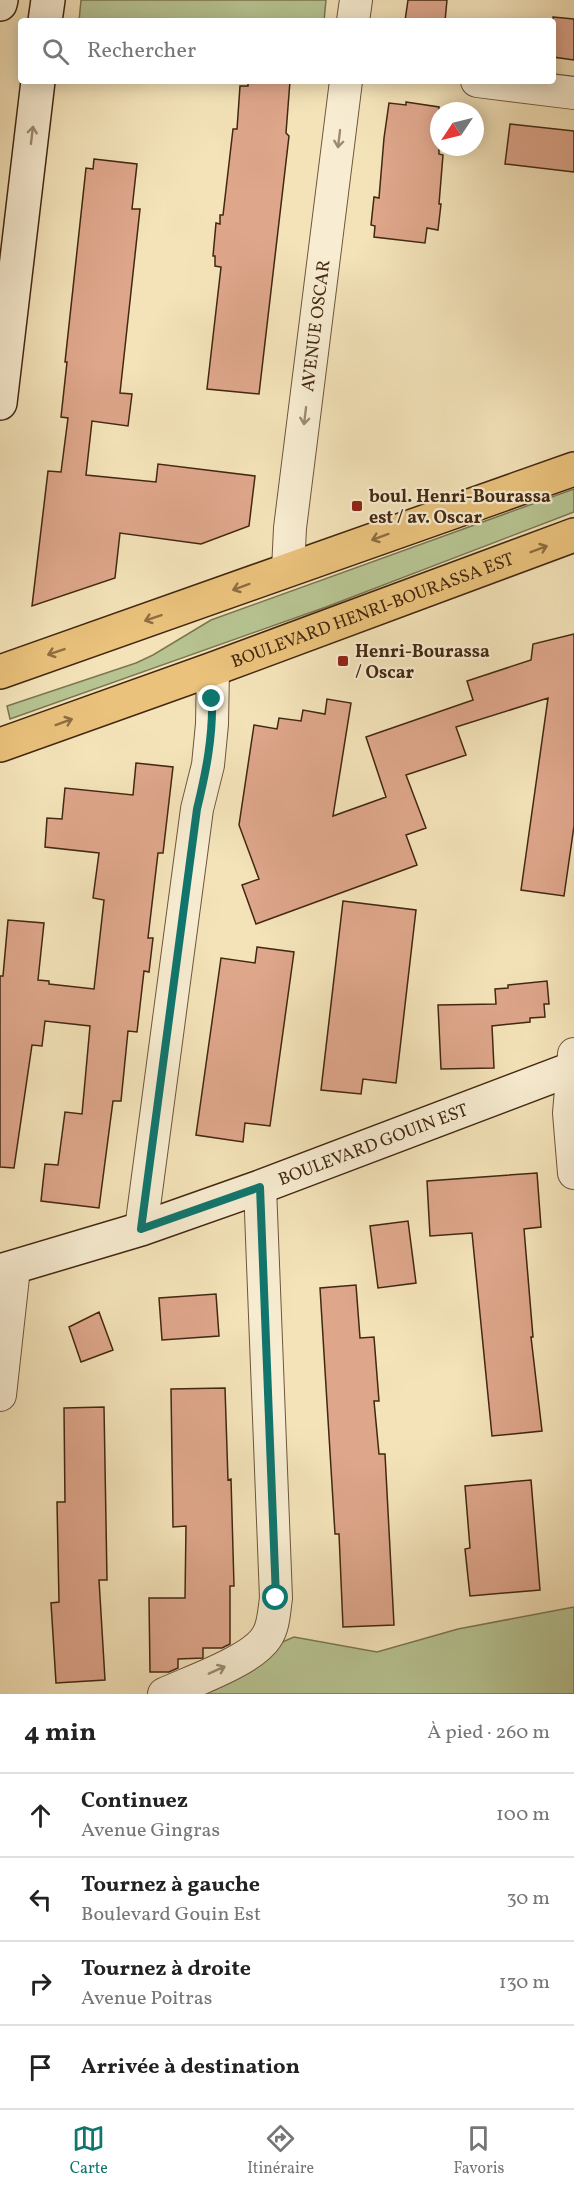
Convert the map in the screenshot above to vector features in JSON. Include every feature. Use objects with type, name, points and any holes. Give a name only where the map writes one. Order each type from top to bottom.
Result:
[{"type":"main road","points":[[0,672],[574,469]]},
{"type":"main road","name":"BOULEVARD HENRI-BOURASSA EST","points":[[0,745],[213,669],[574,535]]},
{"type":"street","points":[[45,18],[48,0]]},
{"type":"street","points":[[353,18],[356,0]]},
{"type":"street","points":[[0,403],[10,231],[37,84]]},
{"type":"street","name":"AVENUE OSCAR","points":[[288,570],[290,528],[346,84]]},
{"type":"street","points":[[501,84],[574,93]]},
{"type":"street","points":[[141,1229],[197,809],[208,765],[212,724],[213,669]]},
{"type":"street","points":[[573,1064],[569,1113],[574,1173]]},
{"type":"street","name":"BOULEVARD GOUIN EST","points":[[7,1269],[141,1229],[260,1187],[573,1064]]},
{"type":"street","points":[[164,1694],[251,1653],[266,1639],[273,1621],[276,1598],[260,1187]]},
{"type":"street","points":[[0,1395],[7,1269]]},
{"type":"green space","points":[[81,0],[326,0],[324,18],[79,18]]},
{"type":"green space","points":[[574,489],[574,512],[326,607],[10,719],[7,706],[136,663],[211,620]]},
{"type":"green space","points":[[574,1607],[574,1694],[161,1694],[294,1637],[377,1652],[458,1629]]},
{"type":"building","points":[[408,0],[447,0],[445,18],[405,18]]},
{"type":"building","points":[[553,17],[574,19],[574,60],[556,57],[556,18]]},
{"type":"building","points":[[248,84],[290,84],[286,133],[289,136],[259,394],[207,389],[221,267],[215,266],[215,256],[213,256],[216,223],[220,224],[220,215],[223,215],[233,129],[237,129],[240,86],[248,86]]},
{"type":"building","points":[[406,102],[430,106],[430,156],[443,156],[438,230],[427,228],[425,243],[374,237],[375,226],[371,225],[374,197],[379,198],[389,103],[406,105]]},
{"type":"building","points":[[510,124],[574,131],[574,172],[505,164]]},
{"type":"building","points":[[94,159],[137,164],[132,209],[140,209],[120,393],[132,394],[128,426],[92,421],[86,475],[156,482],[158,464],[255,476],[249,526],[201,544],[120,533],[115,578],[32,606],[48,471],[61,472],[68,418],[61,417],[67,362],[65,362],[86,168],[93,169]]},
{"type":"building","points":[[574,634],[574,826],[564,896],[521,890],[548,698],[456,727],[466,755],[406,775],[426,828],[406,835],[417,865],[256,924],[242,885],[259,879],[239,825],[254,725],[277,729],[279,718],[301,721],[303,710],[325,714],[327,699],[351,703],[333,816],[386,797],[366,737],[473,700],[467,681],[531,660],[533,644]]},
{"type":"building","points":[[136,763],[173,767],[163,853],[158,853],[148,938],[153,938],[149,972],[144,971],[137,1032],[128,1031],[121,1101],[113,1101],[99,1208],[41,1201],[45,1164],[58,1165],[65,1112],[82,1114],[90,1026],[45,1021],[42,1046],[32,1045],[14,1168],[0,1167],[0,976],[3,976],[8,920],[44,923],[38,980],[49,981],[49,984],[94,989],[104,900],[93,898],[99,853],[45,847],[47,818],[62,819],[65,788],[133,795]]},
{"type":"building","points":[[343,901],[416,910],[396,1083],[363,1079],[361,1094],[321,1090]]},
{"type":"building","points":[[257,947],[294,952],[270,1126],[245,1123],[243,1142],[196,1135],[221,958],[255,963]]},
{"type":"building","points":[[547,981],[549,1004],[544,1004],[545,1017],[530,1018],[530,1022],[492,1026],[494,1068],[441,1069],[438,1005],[496,1004],[495,989],[508,988],[508,985]]},
{"type":"building","points":[[537,1173],[541,1227],[524,1229],[533,1337],[531,1337],[542,1431],[492,1436],[472,1233],[430,1236],[427,1181]]},
{"type":"building","points":[[408,1221],[416,1283],[378,1288],[370,1226]]},
{"type":"building","points":[[356,1285],[360,1338],[374,1337],[379,1401],[374,1401],[379,1454],[385,1454],[394,1625],[343,1627],[339,1534],[335,1534],[320,1288]]},
{"type":"building","points":[[216,1294],[219,1336],[162,1340],[159,1298]]},
{"type":"building","points":[[99,1312],[113,1350],[81,1362],[69,1327]]},
{"type":"building","points":[[225,1388],[228,1480],[231,1479],[234,1586],[230,1586],[230,1644],[222,1648],[203,1648],[203,1658],[178,1659],[178,1668],[169,1672],[150,1672],[149,1598],[185,1598],[186,1526],[173,1527],[171,1389]]},
{"type":"building","points":[[104,1407],[107,1580],[99,1580],[105,1680],[56,1683],[51,1603],[59,1602],[57,1502],[65,1502],[64,1408]]},
{"type":"building","points":[[531,1480],[540,1590],[470,1596],[465,1549],[470,1548],[465,1486]]},
{"type":"place","name":"boul. Henri-Bourassa est / av. Oscar","points":[[357,506]]},
{"type":"place","name":"Henri-Bourassa / Oscar","points":[[343,661]]},
{"type":"route","points":[[212,699],[208,765],[197,809],[141,1229],[260,1187],[276,1598]]}]
